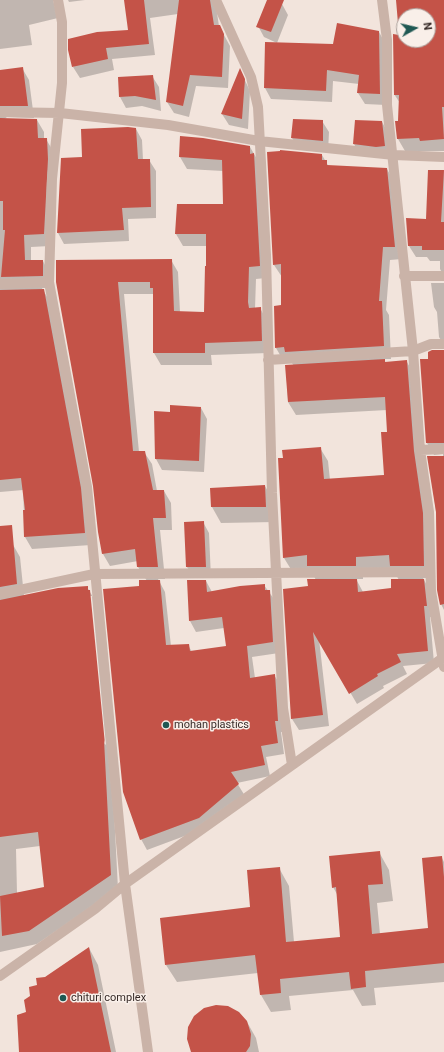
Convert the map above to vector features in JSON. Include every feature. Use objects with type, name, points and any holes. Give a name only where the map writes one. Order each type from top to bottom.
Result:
[{"type":"street","points":[[58,0],[62,22],[62,83],[52,179],[49,282],[87,487],[94,574],[125,884],[148,1052]]},
{"type":"street","points":[[216,0],[251,77],[258,107],[266,255],[272,493],[276,574],[283,708],[292,765]]},
{"type":"street","points":[[0,976],[94,909],[125,884],[292,765],[443,661],[431,591],[428,512],[420,450],[413,351],[404,276],[394,155],[387,105],[386,40],[382,0]]},
{"type":"street","points":[[0,112],[60,113],[168,125],[259,141],[394,155],[444,157]]},
{"type":"street","points":[[404,276],[444,276]]},
{"type":"street","points":[[0,284],[49,282]]},
{"type":"street","points":[[268,360],[413,351],[431,344],[444,344]]},
{"type":"street","points":[[420,450],[444,450]]},
{"type":"street","points":[[0,594],[94,574],[430,572]]},
{"type":"building","points":[[124,0],[144,0],[149,44],[106,48],[108,59],[72,67],[68,50],[68,39],[97,32],[128,30]]},
{"type":"building","points":[[179,0],[210,0],[214,25],[220,25],[224,34],[222,77],[190,75],[183,106],[166,102]]},
{"type":"building","points":[[267,0],[284,0],[271,32],[256,27]]},
{"type":"building","points":[[396,0],[444,0],[444,107],[442,107],[444,139],[420,141],[419,138],[397,139],[395,121],[398,121],[399,95],[394,95],[393,34],[396,34],[396,48],[436,48],[436,8],[397,8]]},
{"type":"building","points":[[337,23],[379,31],[380,94],[357,93],[359,75],[327,70],[326,91],[264,88],[265,42],[333,44]]},
{"type":"building","points":[[23,67],[28,106],[0,106],[0,70]]},
{"type":"building","points":[[240,68],[245,79],[242,119],[221,114]]},
{"type":"building","points":[[153,75],[156,100],[135,96],[119,97],[118,77]]},
{"type":"building","points":[[0,118],[37,119],[38,138],[47,138],[48,159],[44,234],[24,235],[25,260],[43,260],[43,276],[1,277],[5,230],[3,230],[3,201],[0,201]]},
{"type":"building","points":[[293,119],[323,120],[323,141],[291,138]]},
{"type":"building","points":[[355,120],[382,121],[385,146],[376,147],[353,144]]},
{"type":"building","points":[[136,128],[138,159],[150,159],[151,207],[122,208],[124,230],[57,233],[61,158],[82,157],[81,129]]},
{"type":"building","points":[[180,136],[203,138],[250,146],[250,154],[254,153],[260,266],[249,267],[248,302],[249,308],[261,307],[262,341],[205,343],[205,353],[153,353],[153,288],[150,288],[150,282],[118,282],[133,451],[145,451],[153,490],[164,490],[166,518],[153,518],[158,567],[137,567],[135,549],[102,554],[93,486],[56,282],[56,260],[172,259],[174,311],[204,312],[206,234],[175,234],[177,204],[223,204],[222,160],[179,157]]},
{"type":"building","points":[[280,150],[322,154],[322,160],[327,160],[327,165],[387,168],[395,247],[383,247],[379,301],[382,301],[384,346],[285,352],[284,347],[275,348],[274,306],[281,305],[281,264],[273,265],[267,152]]},
{"type":"building","points":[[428,170],[444,170],[441,222],[444,222],[444,250],[422,250],[422,246],[408,246],[406,218],[426,219]]},
{"type":"building","points":[[44,289],[81,488],[85,533],[24,537],[23,510],[25,510],[21,478],[0,480],[0,290]]},
{"type":"building","points":[[432,350],[444,350],[444,443],[426,443],[420,359],[428,359],[428,352]]},
{"type":"building","points":[[385,359],[385,362],[407,360],[414,451],[423,513],[424,566],[390,566],[389,555],[356,557],[356,566],[307,566],[307,555],[283,558],[278,458],[283,458],[282,450],[321,447],[324,479],[384,475],[381,432],[387,432],[385,397],[288,402],[285,365]]},
{"type":"building","points":[[170,405],[201,407],[199,461],[155,459],[154,411],[170,412]]},
{"type":"building","points":[[427,456],[444,456],[444,604],[440,605],[437,590],[436,512]]},
{"type":"building","points":[[265,485],[266,507],[211,507],[210,488]]},
{"type":"building","points":[[204,521],[206,567],[186,567],[184,522]]},
{"type":"building","points":[[12,525],[17,584],[0,587],[0,526]]},
{"type":"building","points":[[307,579],[357,579],[358,592],[391,588],[391,579],[424,579],[427,606],[424,606],[428,651],[397,654],[401,662],[377,674],[378,676],[349,694],[313,632],[323,715],[291,719],[283,589],[308,586]]},
{"type":"building","points":[[139,580],[160,580],[166,645],[189,644],[190,651],[226,646],[222,617],[189,621],[187,580],[206,580],[207,592],[240,586],[265,584],[265,590],[270,590],[273,642],[247,646],[250,678],[275,674],[278,721],[275,721],[278,743],[261,746],[265,765],[231,772],[239,784],[199,818],[140,840],[123,792],[103,589],[139,586]]},
{"type":"building","points":[[88,586],[88,590],[90,590],[105,744],[104,740],[111,875],[29,931],[2,936],[0,896],[44,887],[38,832],[0,837],[0,600],[58,588]]},
{"type":"building","points":[[380,851],[383,884],[368,885],[372,934],[428,928],[422,858],[442,856],[444,877],[444,963],[365,971],[366,987],[351,989],[349,972],[280,979],[281,993],[260,995],[255,955],[165,965],[160,918],[250,907],[247,870],[280,867],[286,942],[340,937],[336,887],[332,888],[329,856]]},
{"type":"building","name":"chituri complex","points":[[89,947],[111,1052],[19,1052],[17,1015],[26,1012],[24,1000],[30,996],[29,987],[37,985],[36,978],[45,977]]},
{"type":"building","points":[[216,1005],[228,1006],[239,1012],[247,1021],[251,1034],[250,1046],[246,1052],[191,1052],[187,1039],[188,1027],[194,1016],[204,1008]]},
{"type":"place","name":"mohan plastics","points":[[166,725]]},
{"type":"place","name":"chituri complex","points":[[63,998]]}]
